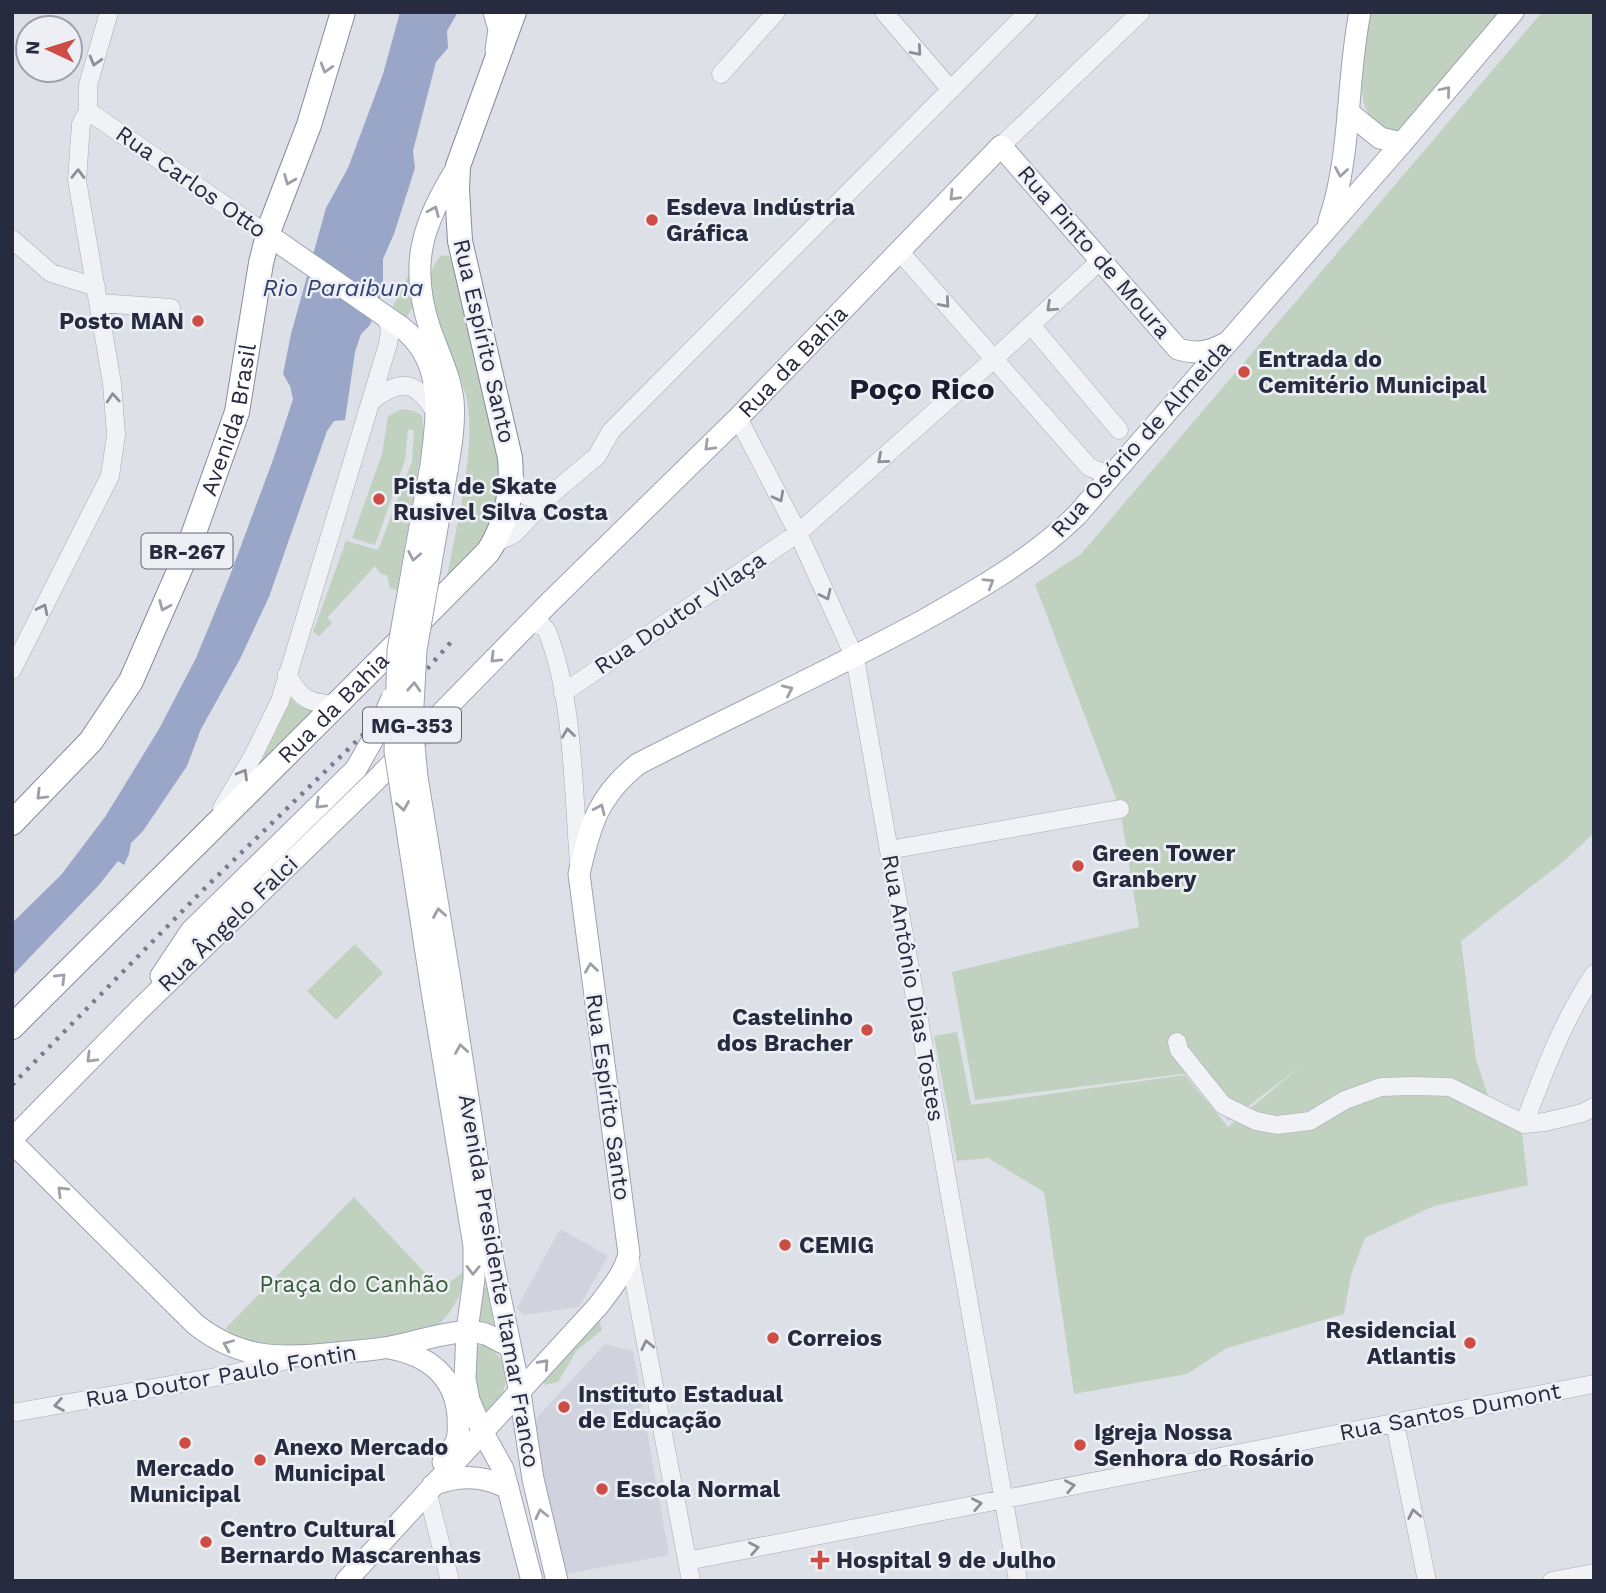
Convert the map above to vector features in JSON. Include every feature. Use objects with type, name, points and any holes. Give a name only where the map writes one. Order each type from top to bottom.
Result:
[{"type":"highway","name":"Avenida Brasil","points":[[12,823],[91,741],[131,681],[186,555],[233,422],[268,235],[309,125],[344,12]]},
{"type":"highway","points":[[458,166],[514,12]]},
{"type":"highway","name":"Rua Espírito Santo","points":[[458,166],[458,223],[463,260],[510,458],[508,506],[499,535],[490,548]]},
{"type":"highway","name":"Rua da Bahia","points":[[207,832],[339,705],[490,548]]},
{"type":"highway","points":[[12,1027],[207,832]]},
{"type":"main road","points":[[490,76],[499,29],[494,12]]},
{"type":"main road","points":[[1326,229],[1341,172],[1354,43],[1360,12]]},
{"type":"main road","name":"Rua Osório de Almeida","points":[[579,874],[586,844],[606,796],[619,779],[638,764],[855,658],[1010,570],[1059,533],[1230,342],[1513,12]]},
{"type":"main road","points":[[1348,112],[1380,138],[1402,143]]},
{"type":"main road","name":"Rua da Bahia","points":[[444,709],[738,418],[1001,146]]},
{"type":"main road","name":"Rua Pinto de Moura","points":[[1001,146],[1178,349],[1208,352],[1230,342]]},
{"type":"main road","name":"MG-353","points":[[441,983],[412,724],[416,650],[439,467],[454,421],[447,375],[427,317],[419,283],[419,260],[430,219],[458,166]]},
{"type":"main road","name":"Rua Carlos Otto","points":[[268,235],[412,335],[434,378],[439,467]]},
{"type":"main road","points":[[1175,402],[1184,375],[1178,349]]},
{"type":"main road","points":[[439,467],[402,624],[396,690],[395,751],[441,983]]},
{"type":"main road","points":[[139,1010],[191,931],[356,769],[396,690]]},
{"type":"main road","name":"Rua Ângelo Falci","points":[[12,1139],[139,1010],[374,782],[444,709]]},
{"type":"main road","name":"Rua Espírito Santo","points":[[579,874],[629,1254]]},
{"type":"main road","name":"Avenida Presidente Itamar Franco","points":[[441,983],[474,1246],[474,1279],[467,1331],[465,1378],[469,1400],[482,1433],[503,1469],[532,1581]]},
{"type":"main road","name":"Avenida Presidente Itamar Franco","points":[[441,983],[520,1393],[533,1479],[556,1581]]},
{"type":"main road","points":[[12,1149],[19,1149],[212,1338],[259,1356],[294,1358]]},
{"type":"main road","points":[[346,1581],[611,1290],[627,1263],[629,1254]]},
{"type":"main road","name":"Rua Doutor Paulo Fontin","points":[[294,1358],[386,1348],[467,1331],[485,1334],[509,1346]]},
{"type":"main road","points":[[386,1348],[406,1351],[442,1373],[450,1383],[457,1405],[456,1444],[447,1454],[429,1488]]},
{"type":"main road","points":[[429,1488],[441,1482],[473,1476],[508,1488]]},
{"type":"street","points":[[12,670],[110,477],[116,435],[112,383],[77,180],[81,124],[88,111],[88,85],[109,12]]},
{"type":"street","points":[[721,74],[776,12]]},
{"type":"street","points":[[884,12],[951,90]]},
{"type":"street","name":"Rua da Bahia","points":[[490,548],[514,534],[553,493],[597,456],[611,431],[1028,12]]},
{"type":"street","name":"Rua da Bahia","points":[[1001,146],[1141,12]]},
{"type":"street","name":"Rua Carlos Otto","points":[[88,111],[268,235]]},
{"type":"street","points":[[12,239],[51,273],[97,295],[171,308]]},
{"type":"street","points":[[900,252],[1089,467],[1101,472],[1115,471]]},
{"type":"street","name":"Rua Doutor Vilaça","points":[[563,693],[798,533],[1101,260]]},
{"type":"street","points":[[207,832],[280,701],[388,344],[390,331],[383,315]]},
{"type":"street","points":[[1031,325],[1119,430]]},
{"type":"street","points":[[371,401],[393,387],[412,387],[421,392],[437,415]]},
{"type":"street","name":"Rua Antônio Dias Tostes","points":[[738,418],[798,533],[855,658],[1018,1581]]},
{"type":"street","points":[[511,471],[520,492],[528,497],[553,493]]},
{"type":"street","name":"Rua Espírito Santo","points":[[530,623],[543,626],[547,631],[563,693],[571,757],[579,874]]},
{"type":"street","points":[[287,674],[295,691],[302,698],[316,704],[339,705]]},
{"type":"street","points":[[889,850],[1120,809]]},
{"type":"street","points":[[1524,1124],[1559,1036],[1577,999],[1594,974]]},
{"type":"street","points":[[1177,1042],[1180,1050],[1223,1105],[1256,1121],[1277,1125],[1310,1121],[1346,1100],[1381,1087],[1450,1087],[1524,1124],[1582,1113],[1594,1107]]},
{"type":"street","name":"Rua Espírito Santo","points":[[629,1254],[691,1581]]},
{"type":"street","name":"Rua Doutor Paulo Fontin","points":[[12,1413],[227,1375],[294,1358]]},
{"type":"street","name":"Rua Santos Dumont","points":[[687,1561],[1594,1384]]},
{"type":"street","points":[[1395,1423],[1427,1581]]},
{"type":"street","points":[[429,1488],[450,1581]]},
{"type":"street","points":[[1552,1581],[1594,1573]]},
{"type":"shaded area","points":[[560,1229],[608,1256],[579,1307],[524,1315],[517,1308]]},
{"type":"shaded area","name":"Escola Normal","points":[[605,1344],[633,1351],[669,1555],[566,1574],[532,1423]]},
{"type":"green space","points":[[1371,12],[1503,12],[1397,131],[1377,127],[1366,110],[1363,97],[1363,60]]},
{"type":"green space","points":[[1542,12],[1594,12],[1594,833],[1564,861],[1461,941],[1476,1059],[1496,1120],[1522,1133],[1528,1185],[1434,1206],[1365,1238],[1351,1275],[1344,1314],[1227,1348],[1187,1374],[1074,1394],[1044,1192],[988,1158],[957,1161],[934,1036],[957,1032],[971,1105],[1185,1075],[1228,1127],[1301,1066],[1229,1121],[1190,1073],[975,1100],[952,972],[1139,927],[1120,809],[1035,584],[1081,554]]},
{"type":"green space","points":[[442,255],[453,257],[503,470],[492,528],[446,582],[464,488],[469,416],[466,396],[433,303],[430,284],[433,268]]},
{"type":"green space","points":[[410,272],[415,302],[406,319],[392,308]]},
{"type":"green space","points":[[402,409],[422,416],[424,435],[397,590],[390,588],[387,575],[381,574],[375,566],[327,618],[332,623],[319,636],[313,632],[346,541],[378,550],[412,462],[414,430],[408,430],[405,460],[375,545],[352,538],[382,454],[388,416]]},
{"type":"green space","points":[[291,698],[299,706],[321,710],[252,778]]},
{"type":"green space","points":[[355,944],[383,973],[336,1020],[307,991]]},
{"type":"green space","name":"Praça do Canhão","points":[[354,1197],[441,1290],[470,1266],[458,1299],[449,1314],[436,1326],[422,1332],[401,1338],[345,1344],[288,1346],[249,1342],[225,1329]]},
{"type":"green space","points":[[483,1287],[487,1288],[494,1326],[492,1331],[477,1321]]},
{"type":"green space","points":[[599,1320],[602,1330],[577,1350],[558,1382],[545,1385],[542,1381]]},
{"type":"green space","points":[[485,1344],[500,1359],[506,1377],[501,1395],[486,1411],[477,1388],[475,1363],[475,1347]]},
{"type":"water","name":"Rio Paraibuna","points":[[400,12],[458,12],[447,31],[448,48],[436,62],[413,151],[415,168],[383,259],[383,290],[370,325],[361,334],[355,352],[345,420],[334,421],[327,431],[269,597],[240,659],[201,729],[187,766],[143,831],[131,843],[124,865],[118,861],[99,885],[12,976],[12,923],[61,875],[105,817],[159,729],[196,658],[229,578],[293,399],[283,374],[291,334],[326,208],[348,168],[383,74]]},
{"type":"railway","points":[[12,1085],[205,888],[405,694],[451,642]]},
{"type":"place","name":"Esdeva Indústria Gráfica","points":[[652,220]]},
{"type":"place","name":"Posto MAN","points":[[198,321]]},
{"type":"place","name":"Entrada do Cemitério Municipal","points":[[1244,372]]},
{"type":"place","name":"Pista de Skate Rusivel Silva Costa","points":[[379,499]]},
{"type":"place","name":"Green Tower Granbery","points":[[1078,866]]},
{"type":"place","name":"Castelinho dos Bracher","points":[[867,1030]]},
{"type":"place","name":"CEMIG","points":[[785,1245]]},
{"type":"place","name":"Correios","points":[[773,1338]]},
{"type":"place","name":"Residencial Atlantis","points":[[1470,1343]]},
{"type":"place","name":"Instituto Estadual de Educação","points":[[564,1407]]},
{"type":"place","name":"Mercado Municipal","points":[[185,1443]]},
{"type":"place","name":"Igreja Nossa Senhora do Rosário","points":[[1080,1445]]},
{"type":"place","name":"Anexo Mercado Municipal","points":[[260,1460]]},
{"type":"place","name":"Escola Normal","points":[[602,1489]]},
{"type":"place","name":"Centro Cultural Bernardo Mascarenhas","points":[[206,1542]]},
{"type":"place","name":"Hospital 9 de Julho","points":[[820,1560]]},
{"type":"district","name":"Poço Rico","points":[[922,388]]}]
